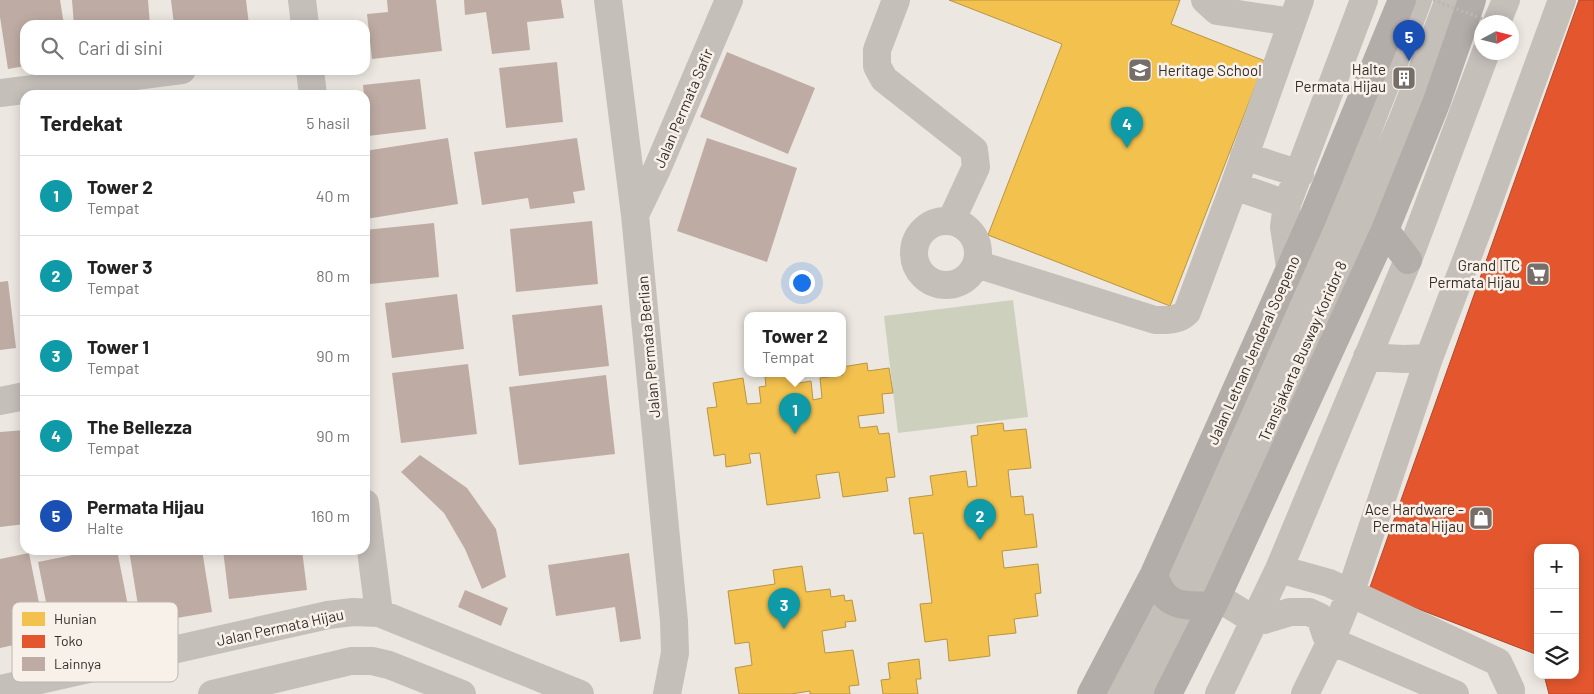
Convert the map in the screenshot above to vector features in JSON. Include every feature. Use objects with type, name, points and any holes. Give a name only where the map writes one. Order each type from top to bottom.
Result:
[{"type":"main road","name":"Jalan Letnan Jenderal Soepeno","points":[[1168,694],[1188,596],[1290,267],[1402,0]]},
{"type":"main road","name":"Jalan Letnan Jenderal Soepeno","points":[[1091,694],[1188,596],[1385,230],[1437,101],[1472,0]]},
{"type":"main road","points":[[1385,230],[1408,260]]},
{"type":"street","points":[[302,0],[304,20]]},
{"type":"street","name":"Jalan Permata Berlian","points":[[608,0],[635,214],[674,621],[675,653],[666,694]]},
{"type":"street","name":"Jalan Permata Safir","points":[[635,214],[657,169],[729,0]]},
{"type":"street","points":[[896,0],[877,50],[877,66],[884,79],[974,150],[976,167],[951,221]]},
{"type":"street","points":[[1205,0],[1217,11],[1272,18],[1296,11]]},
{"type":"street","points":[[1290,267],[1284,227],[1287,204],[1300,174],[1364,0]]},
{"type":"street","name":"Transjakarta Busway Koridor 8","points":[[1120,694],[1188,596],[1250,412],[1372,120],[1418,0]]},
{"type":"street","name":"Transjakarta Busway Koridor 8","points":[[1139,694],[1188,596],[1310,335],[1402,119],[1449,0]]},
{"type":"street","points":[[1501,15],[1506,0]]},
{"type":"street","points":[[1305,694],[1331,641],[1350,594],[1429,358],[1562,0]]},
{"type":"street","points":[[976,264],[1155,320],[1174,320],[1181,317],[1187,312],[1296,11]]},
{"type":"street","points":[[1219,694],[1279,569],[1408,260],[1483,60]]},
{"type":"street","points":[[24,90],[142,75]]},
{"type":"street","points":[[311,75],[312,90]]},
{"type":"street","points":[[0,93],[20,90]]},
{"type":"street","points":[[1244,156],[1300,174]]},
{"type":"street","points":[[1234,186],[1287,204]]},
{"type":"street","points":[[940,221],[951,221],[962,224],[971,232],[979,253],[971,274],[962,281],[952,285],[941,285],[930,281],[921,274],[916,264],[915,242],[921,232],[930,225],[940,221]]},
{"type":"street","points":[[1367,357],[1429,358]]},
{"type":"street","points":[[0,401],[20,397]]},
{"type":"street","points":[[370,542],[379,613]]},
{"type":"street","points":[[1279,569],[1324,581],[1498,662],[1511,690],[1511,694]]},
{"type":"street","points":[[1188,596],[1254,620],[1264,620],[1290,612],[1309,612],[1320,617],[1326,634],[1331,641],[1455,694]]},
{"type":"street","name":"Jalan Permata Hijau","points":[[178,649],[328,615],[353,612],[379,613],[580,694]]},
{"type":"street","points":[[212,694],[351,661],[372,661],[389,665],[462,694]]},
{"type":"street","name":"Jalan Permata Hijau","points":[[0,689],[31,682]]},
{"type":"path","points":[[1433,0],[1474,16]]},
{"type":"green space","points":[[1013,300],[1028,417],[898,433],[884,316]]},
{"type":"building: Hunian","points":[[949,0],[1180,0],[1171,24],[1265,61],[1170,306],[988,235],[1062,44]]},
{"type":"building: Hunian","points":[[867,363],[868,371],[889,368],[893,393],[882,394],[884,413],[858,416],[860,428],[877,426],[879,434],[889,433],[895,477],[886,478],[888,491],[843,497],[839,472],[816,475],[820,498],[767,505],[760,453],[749,454],[751,463],[726,467],[725,454],[714,456],[707,408],[717,407],[713,383],[743,378],[747,404],[761,403],[759,387],[766,386],[765,377],[792,377],[793,384],[811,381],[813,400],[822,398],[820,378],[846,377],[846,366]]},
{"type":"building: Hunian","points":[[1003,423],[1004,431],[1026,429],[1031,468],[1008,470],[1011,497],[1023,496],[1025,515],[1033,514],[1037,547],[1002,551],[1004,568],[1038,564],[1041,593],[1035,594],[1038,616],[1014,619],[1016,633],[988,636],[990,656],[949,661],[947,639],[925,642],[920,604],[932,603],[923,533],[914,534],[909,498],[933,495],[930,476],[966,471],[968,487],[977,486],[971,436],[978,435],[977,426]]},
{"type":"building: Hunian","points":[[802,566],[806,592],[830,589],[831,597],[844,595],[845,601],[852,600],[856,621],[845,622],[846,627],[822,631],[825,653],[853,650],[859,685],[849,686],[850,694],[810,694],[810,691],[791,694],[739,694],[735,668],[752,665],[749,642],[735,644],[728,591],[775,584],[773,570]]},
{"type":"building: Hunian","points":[[919,659],[921,679],[916,679],[918,694],[883,694],[881,680],[890,679],[888,663]]},
{"type":"building: Toko","name":"Grand ITC Permata Hijau","points":[[1579,0],[1594,0],[1594,694],[1549,694],[1545,679],[1579,679],[1579,544],[1534,544],[1534,653],[1369,590]]},
{"type":"building: Lainnya","points":[[0,0],[60,0],[63,20],[20,20],[20,67],[8,69],[0,17]]},
{"type":"building: Lainnya","points":[[72,0],[148,0],[150,20],[74,20]]},
{"type":"building: Lainnya","points":[[171,0],[246,0],[248,20],[173,20]]},
{"type":"building: Lainnya","points":[[387,0],[436,0],[442,51],[372,59],[370,20],[368,20],[367,14],[388,12]]},
{"type":"building: Lainnya","points":[[464,0],[561,0],[564,18],[527,22],[530,50],[492,54],[486,12],[465,15]]},
{"type":"building: Lainnya","points":[[727,52],[815,88],[788,154],[700,117]]},
{"type":"building: Lainnya","points":[[557,62],[563,122],[506,128],[499,68]]},
{"type":"building: Lainnya","points":[[420,79],[426,129],[370,136],[370,90],[364,90],[363,85]]},
{"type":"building: Lainnya","points":[[448,138],[458,204],[370,218],[370,150]]},
{"type":"building: Lainnya","points":[[577,138],[585,190],[573,192],[575,203],[530,209],[528,198],[482,205],[474,152]]},
{"type":"building: Lainnya","points":[[707,138],[797,168],[767,262],[677,231]]},
{"type":"building: Lainnya","points":[[592,221],[598,284],[516,292],[510,229]]},
{"type":"building: Lainnya","points":[[434,223],[439,277],[370,284],[370,229]]},
{"type":"building: Lainnya","points":[[8,281],[16,348],[0,350],[0,282]]},
{"type":"building: Lainnya","points":[[457,294],[464,349],[392,358],[385,303]]},
{"type":"building: Lainnya","points":[[602,305],[609,366],[519,376],[512,315]]},
{"type":"building: Lainnya","points":[[468,364],[477,434],[401,443],[392,373]]},
{"type":"building: Lainnya","points":[[606,375],[615,454],[519,465],[509,387]]},
{"type":"building: Lainnya","points":[[20,430],[20,525],[0,527],[0,432]]},
{"type":"building: Lainnya","points":[[420,455],[467,488],[496,529],[506,577],[482,589],[465,549],[444,513],[401,472]]},
{"type":"building: Lainnya","points":[[629,553],[641,639],[620,642],[615,607],[556,616],[548,565]]},
{"type":"building: Lainnya","points":[[29,555],[39,602],[12,602],[12,645],[0,648],[0,559]]},
{"type":"building: Lainnya","points":[[72,555],[118,555],[127,602],[46,602],[38,562]]},
{"type":"building: Lainnya","points":[[130,555],[203,555],[212,612],[178,618],[178,602],[137,602]]},
{"type":"building: Lainnya","points":[[224,555],[303,555],[307,590],[229,599]]},
{"type":"building: Lainnya","points":[[465,590],[508,608],[501,626],[458,607]]},
{"type":"place","name":"Permata Hijau","points":[[1409,61]]},
{"type":"place","name":"Heritage School","points":[[1140,70]]},
{"type":"place","name":"Halte Permata Hijau","points":[[1404,78]]},
{"type":"place","name":"The Bellezza","points":[[1127,148]]},
{"type":"place","name":"Grand ITC Permata Hijau","points":[[1538,274]]},
{"type":"place","name":"Tower 2","points":[[795,434]]},
{"type":"place","name":"Ace Hardware - Permata Hijau","points":[[1481,518]]},
{"type":"place","name":"Tower 3","points":[[980,540]]},
{"type":"place","name":"Tower 1","points":[[784,629]]}]
